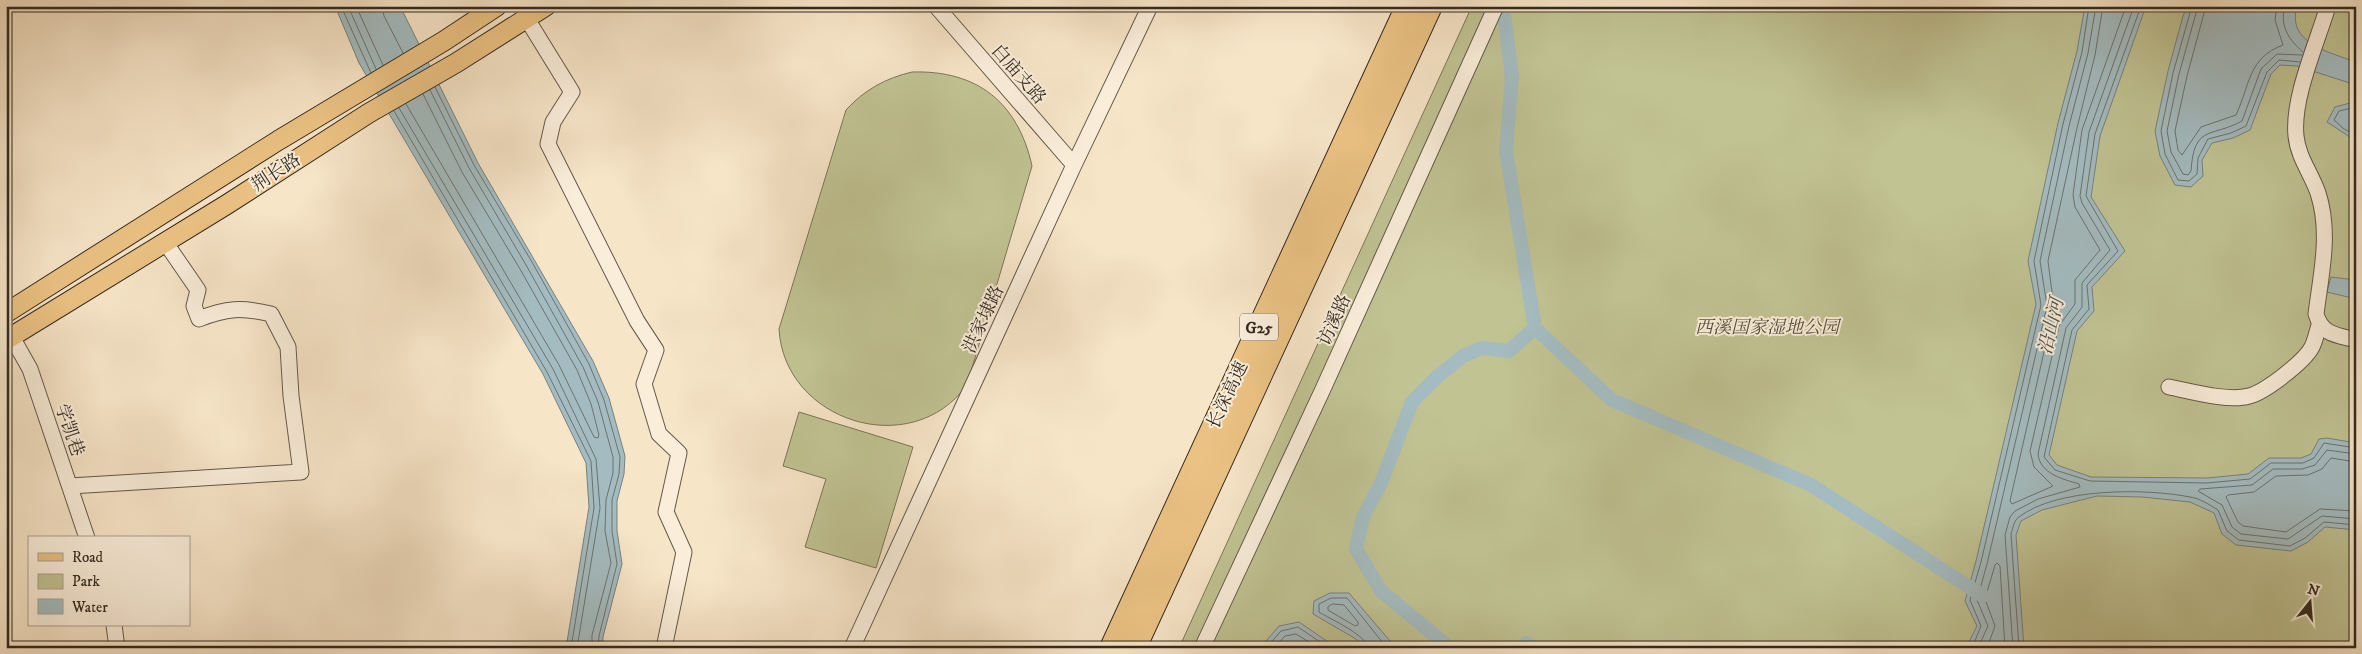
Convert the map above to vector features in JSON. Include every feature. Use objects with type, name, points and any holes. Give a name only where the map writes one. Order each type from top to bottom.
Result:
[{"type":"highway","name":"长深高速","points":[[1110,648],[1407,6]]},
{"type":"highway","name":"长深高速","points":[[1135,648],[1431,6]]},
{"type":"main road","name":"荆长路","points":[[6,313],[14,298],[360,93],[497,6]]},
{"type":"main road","name":"荆长路","points":[[8,335],[36,322],[368,113],[456,63],[546,6]]},
{"type":"main road","points":[[14,298],[36,322]]},
{"type":"street","name":"白庙支路","points":[[936,6],[1074,165]]},
{"type":"street","name":"洪家埭路","points":[[852,648],[1074,165],[1150,6]]},
{"type":"street","name":"访溪路","points":[[1202,648],[1496,6]]},
{"type":"street","points":[[2169,387],[2230,398],[2248,397],[2260,391],[2300,362],[2311,348],[2319,325],[2316,314],[2325,240],[2325,225],[2318,192],[2304,165],[2296,135],[2302,85],[2328,6]]},
{"type":"street","points":[[527,19],[572,92],[553,122],[548,144],[645,338],[656,350],[644,384],[659,434],[679,453],[666,512],[684,552],[664,648]]},
{"type":"street","points":[[70,486],[300,472],[291,396],[288,347],[271,314],[249,308],[222,310],[199,319],[194,306],[198,290],[165,242]]},
{"type":"street","points":[[2319,325],[2329,333],[2356,340]]},
{"type":"street","name":"学凯巷","points":[[8,335],[30,369],[86,536]]},
{"type":"street","points":[[114,626],[117,648]]},
{"type":"green space","name":"西溪国家湿地公园","points":[[1472,6],[2356,6],[2356,648],[1179,648]]},
{"type":"green space","points":[[912,72],[936,73],[957,77],[975,84],[992,95],[1017,124],[1026,144],[1032,166],[967,385],[943,408],[915,422],[884,425],[854,420],[826,407],[803,387],[786,361],[779,329],[846,110],[860,96],[876,86]]},
{"type":"green space","points":[[799,412],[913,447],[876,568],[805,547],[826,479],[783,466]]},
{"type":"water","points":[[335,6],[400,6],[478,163],[593,361],[609,398],[625,456],[624,474],[617,501],[617,531],[622,564],[603,637],[603,648],[566,648],[589,507],[586,463],[543,374],[359,63]]},
{"type":"water","name":"沿山河","points":[[2085,6],[2146,6],[2100,136],[2091,197],[2125,251],[2092,287],[2094,311],[2077,331],[2049,455],[2057,465],[2091,477],[2207,478],[2248,474],[2269,458],[2301,458],[2311,454],[2319,439],[2327,438],[2356,443],[2356,530],[2325,527],[2308,542],[2291,551],[2236,545],[2222,534],[2214,513],[2190,502],[2142,497],[2097,496],[2042,510],[2021,521],[2016,535],[2024,648],[1966,648],[1977,626],[1965,601],[2036,304],[2028,261],[2058,123],[2077,51]]},
{"type":"water","points":[[2188,6],[2297,6],[2295,19],[2298,29],[2304,37],[2323,50],[2356,62],[2356,85],[2297,66],[2280,65],[2271,74],[2250,130],[2233,138],[2212,143],[2202,160],[2203,176],[2191,187],[2175,185],[2160,156],[2155,131],[2168,71],[2183,16]]},
{"type":"water","points":[[2356,102],[2356,141],[2327,122],[2335,107]]},
{"type":"water","points":[[2331,277],[2356,280],[2356,299],[2327,292]]},
{"type":"water","points":[[1330,593],[1349,593],[1396,648],[1366,648],[1356,639],[1313,614],[1314,601]]},
{"type":"water","points":[[1299,622],[1337,648],[1260,648],[1279,626]]},
{"type":"waterway","points":[[1503,6],[1512,77],[1506,151],[1535,328],[1612,400],[1811,485],[1983,596]]},
{"type":"waterway","points":[[1450,648],[1381,591],[1356,549],[1363,517],[1381,483],[1412,402],[1437,377],[1463,356],[1482,348],[1509,351],[1535,328]]},
{"type":"waterway","points":[[1522,648],[1526,643],[1533,648]]}]
